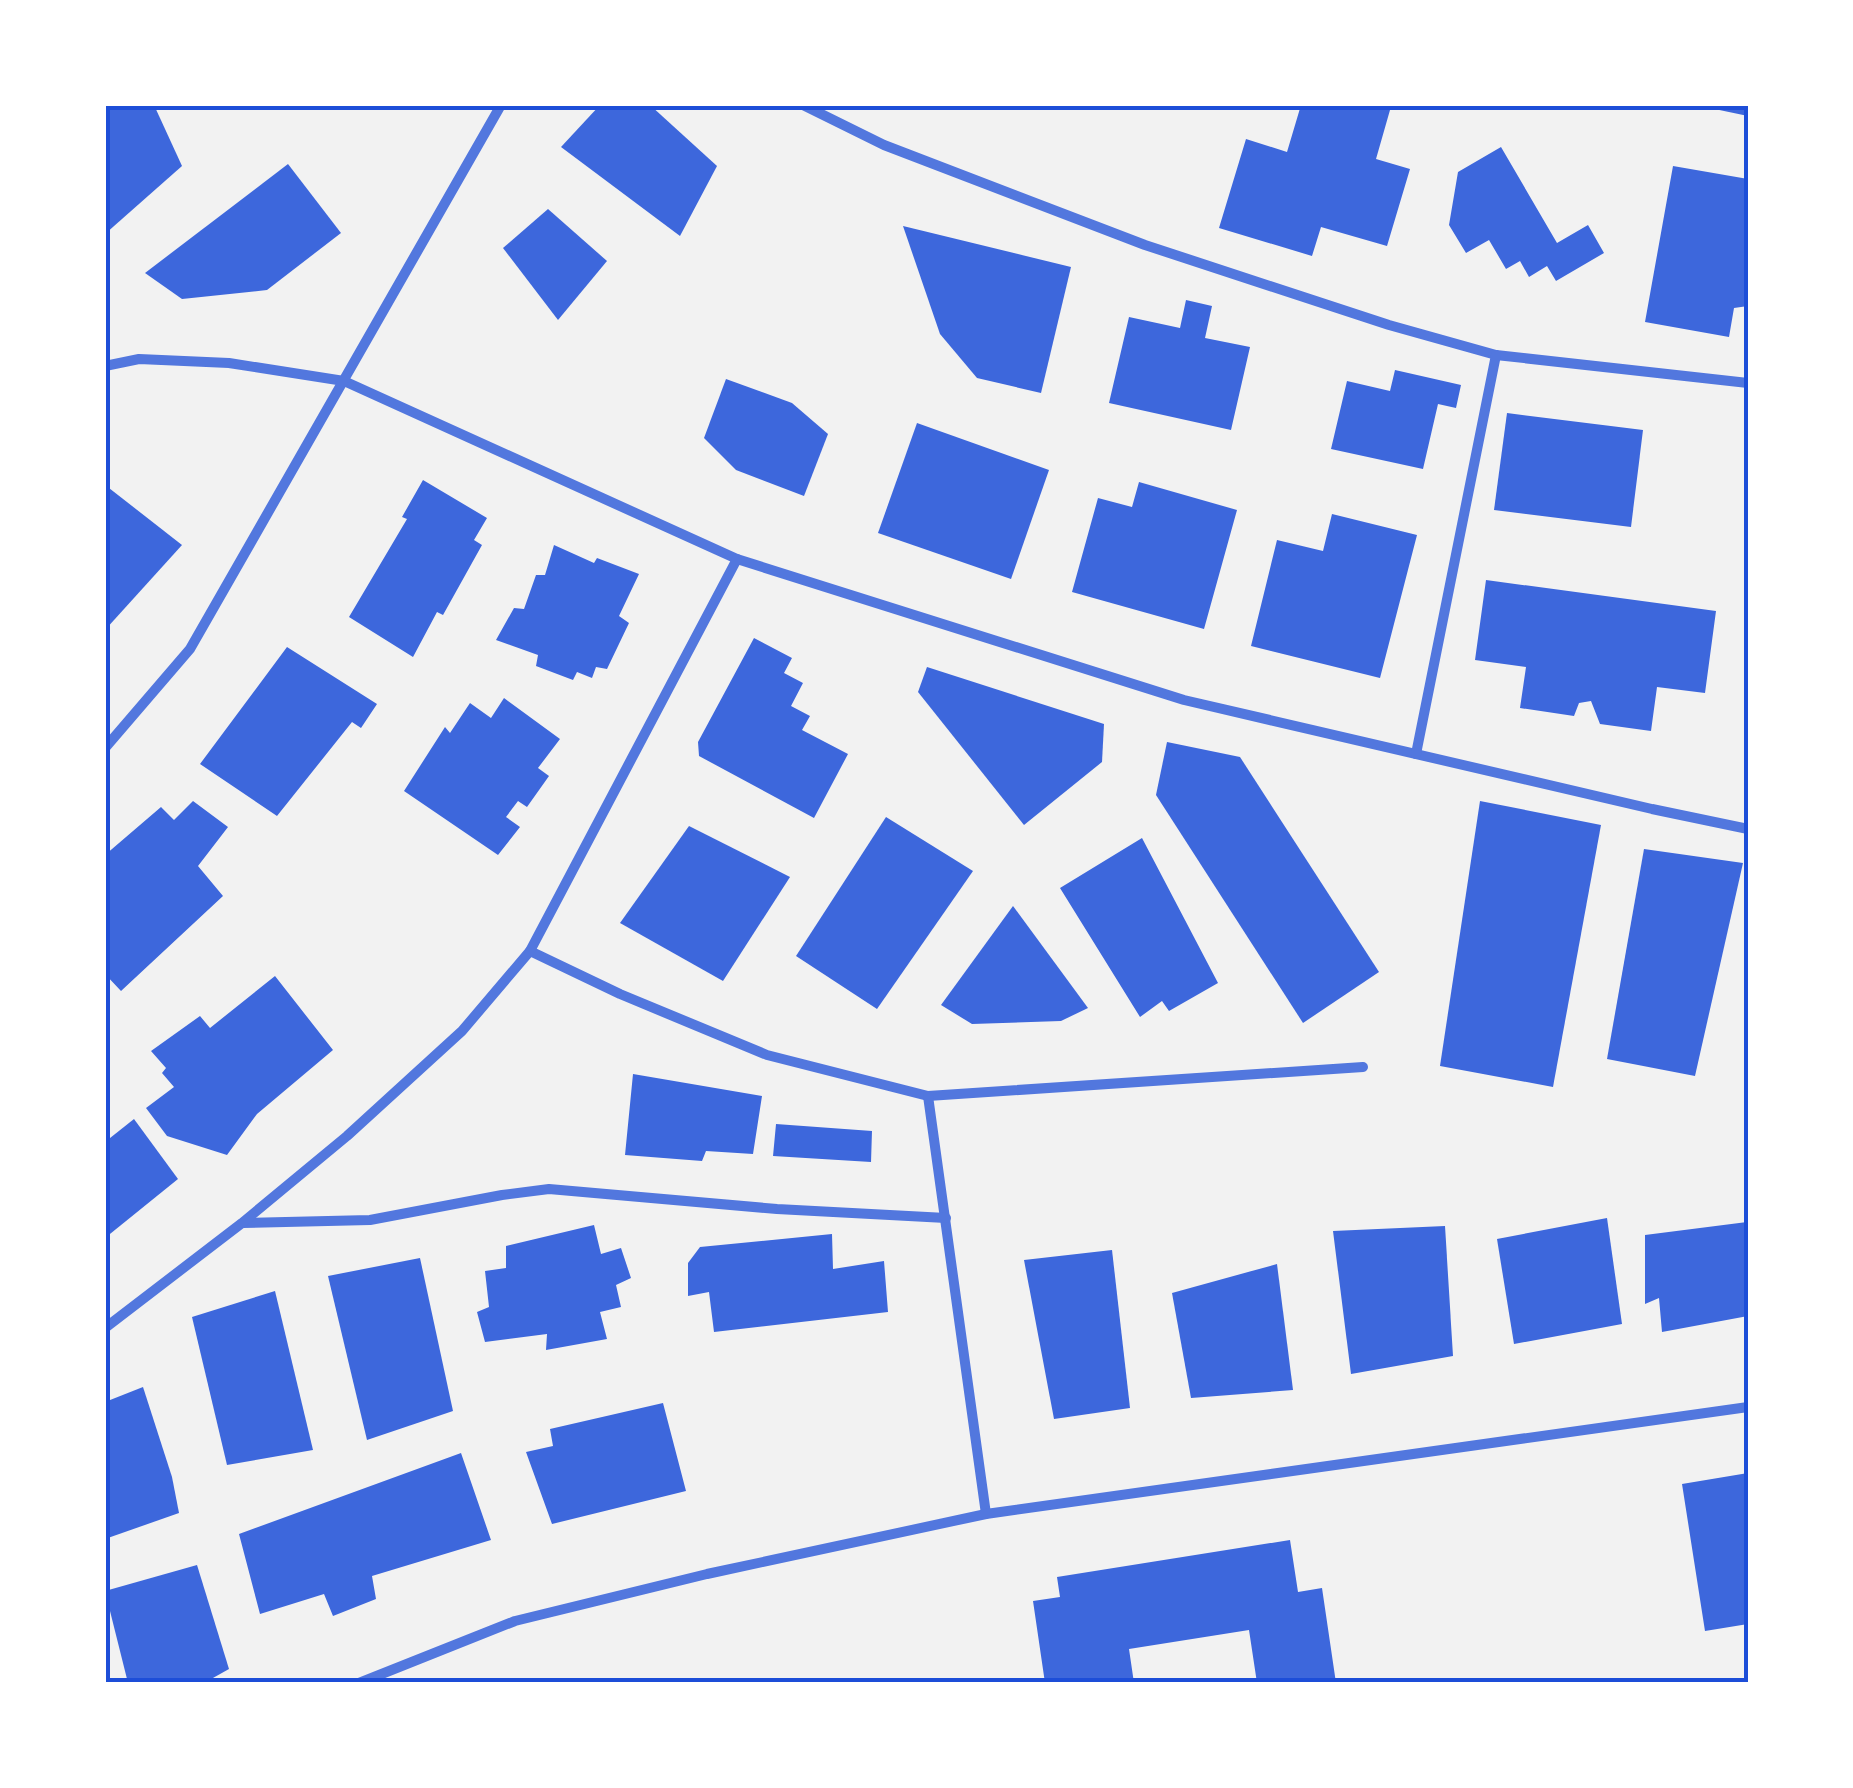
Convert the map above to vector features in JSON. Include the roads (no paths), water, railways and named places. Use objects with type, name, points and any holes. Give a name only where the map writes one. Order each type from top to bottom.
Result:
[{"type":"street","points":[[105,748],[190,649],[501,105]]},
{"type":"street","points":[[803,105],[884,145],[1145,246],[1389,325],[1496,354],[1748,383]]},
{"type":"street","points":[[1416,754],[1496,354]]},
{"type":"street","points":[[105,366],[140,359],[229,363],[344,381],[737,559],[1184,700],[1748,828]]},
{"type":"street","points":[[105,1328],[347,1136],[462,1031],[530,951],[737,559]]},
{"type":"street","points":[[530,951],[620,994],[767,1055],[928,1096],[1363,1067]]},
{"type":"street","points":[[928,1096],[986,1514]]},
{"type":"street","points":[[242,1223],[370,1220],[502,1194],[549,1189],[690,1203],[946,1218]]},
{"type":"street","points":[[358,1683],[515,1620],[986,1514],[1748,1407]]}]
